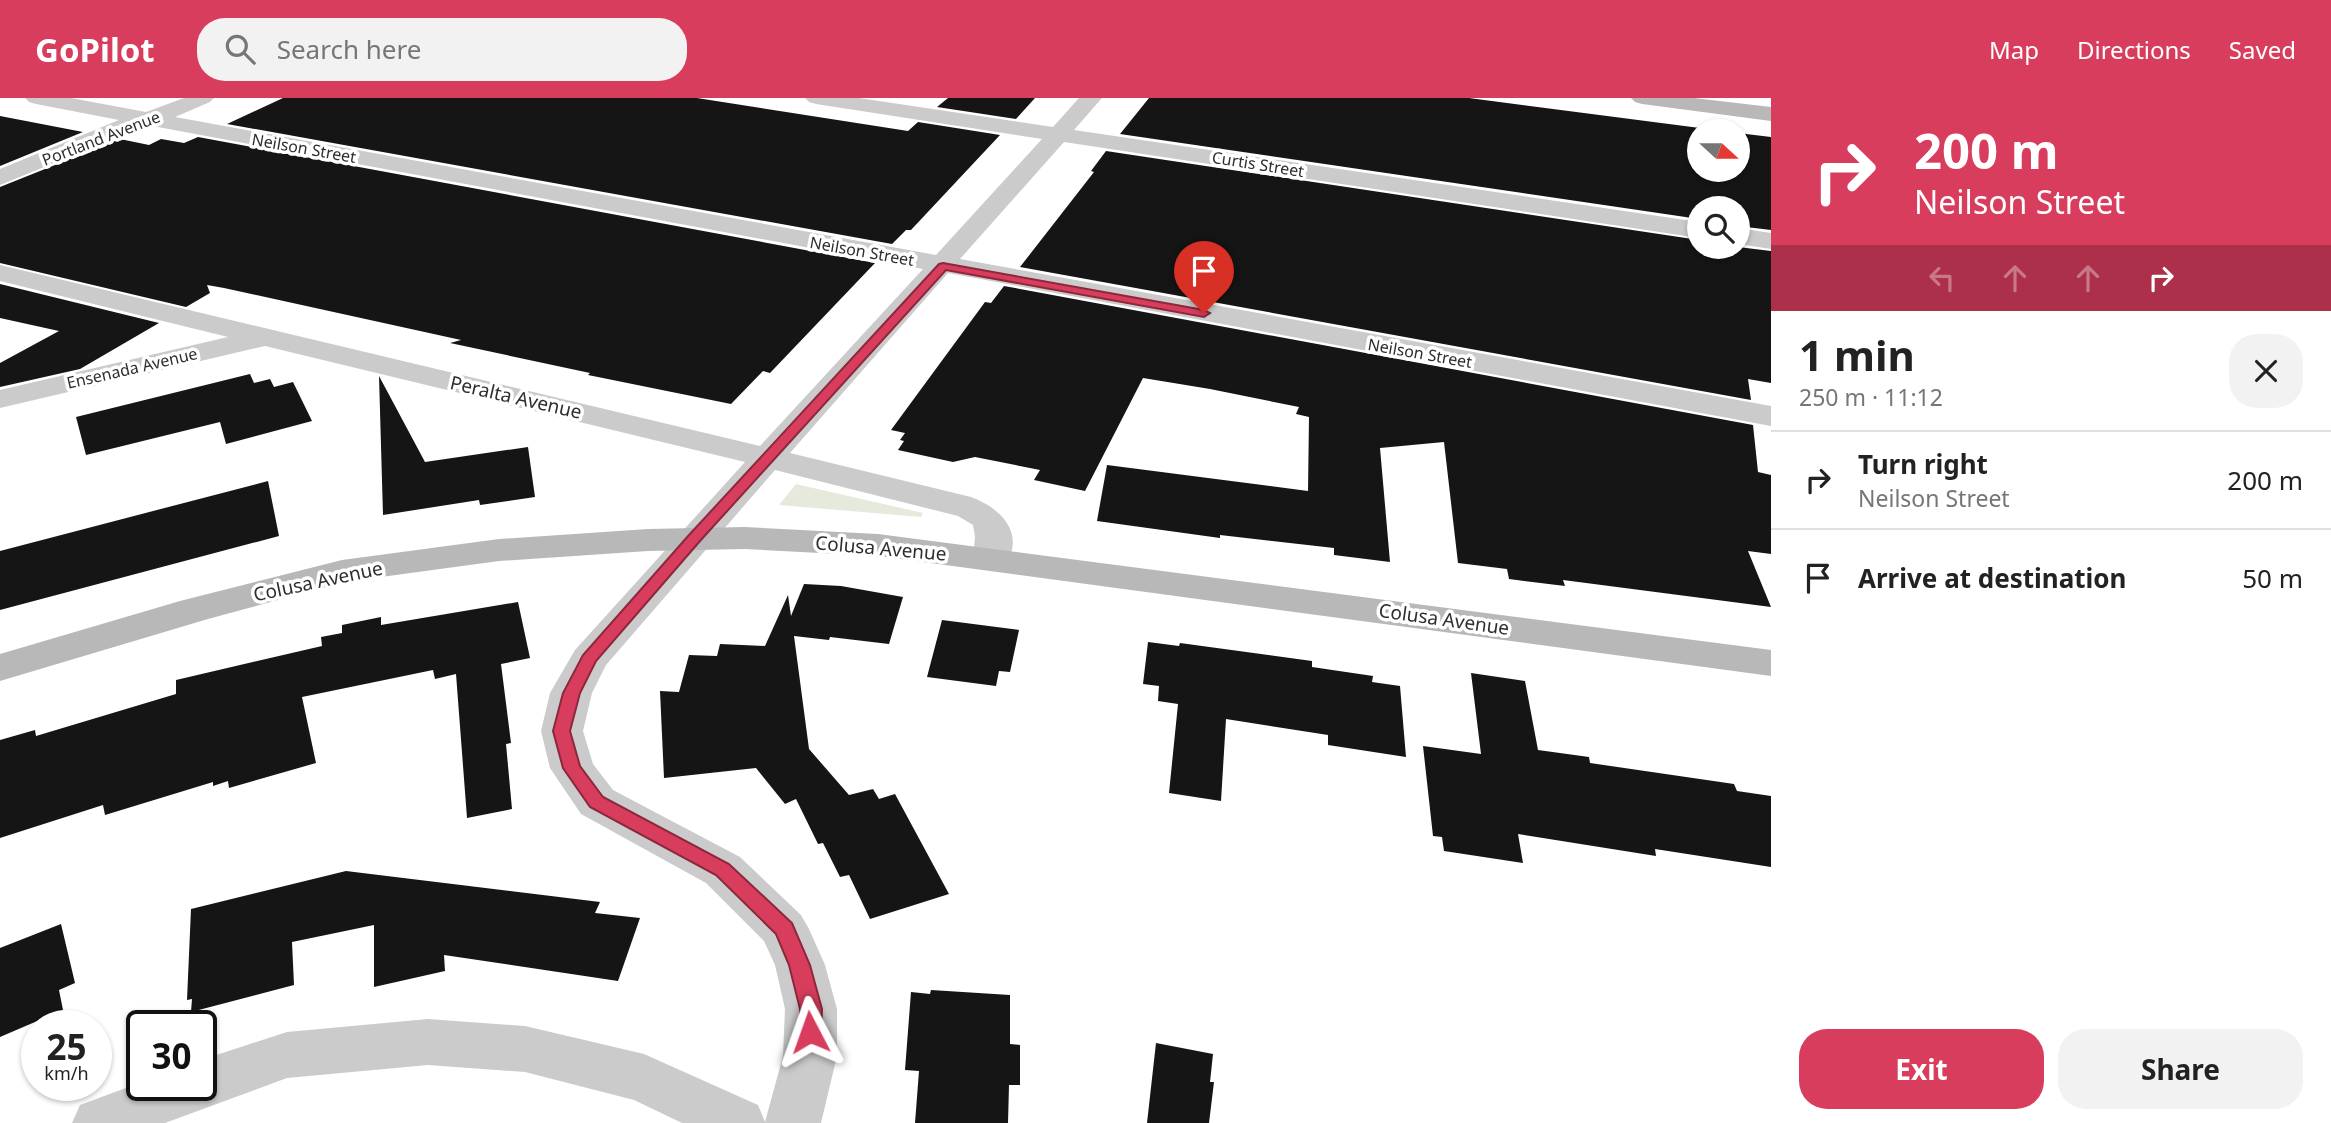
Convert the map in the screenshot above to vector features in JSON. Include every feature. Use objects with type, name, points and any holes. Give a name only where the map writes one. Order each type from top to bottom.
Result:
[{"type":"street","name":"Neilson Street","points":[[36,98],[1771,416]]},
{"type":"street","name":"Portland Avenue","points":[[0,178],[124,125],[203,98]]},
{"type":"street","name":"Curtis Street","points":[[816,98],[1687,228]]},
{"type":"street","points":[[793,1123],[810,1056],[811,1009],[800,965],[784,929],[723,870],[597,802],[572,768],[562,731],[571,693],[589,659],[1091,98]]},
{"type":"street","points":[[1642,98],[1771,114]]},
{"type":"street","points":[[1750,238],[1771,241]]},
{"type":"street","name":"Peralta Avenue","points":[[0,273],[960,504],[985,513],[995,531],[991,559]]},
{"type":"street","name":"Ensenada Avenue","points":[[0,399],[264,337]]},
{"type":"street","name":"Colusa Avenue","points":[[0,668],[194,610],[342,571],[499,550],[695,538],[878,545],[1771,663]]},
{"type":"street","points":[[217,1078],[287,1055],[428,1042],[526,1049],[644,1078],[738,1123]]},
{"type":"street","points":[[100,1123],[156,1101]]},
{"type":"shaded area","points":[[796,484],[923,513],[921,517],[779,505]]},
{"type":"building","points":[[283,98],[697,98],[908,131],[918,122],[1000,135],[911,230],[906,230],[892,244],[227,124]]},
{"type":"building","points":[[948,98],[1035,98],[1016,119],[937,107]]},
{"type":"building","points":[[1149,98],[1469,98],[1687,126],[1687,182],[1750,182],[1750,134],[1771,137],[1771,230],[1750,227],[1750,196],[1687,196],[1687,217],[1120,134]]},
{"type":"building","points":[[0,116],[83,132],[0,166]]},
{"type":"building","points":[[198,137],[875,263],[770,373],[763,371],[731,404],[588,375],[590,373],[450,343],[461,340],[224,288],[207,285],[210,293],[186,307],[0,263],[0,187],[120,139],[149,145],[161,139],[184,143]]},
{"type":"building","points":[[1106,151],[1687,238],[1687,259],[1750,259],[1750,248],[1771,251],[1771,383],[1748,379],[1751,400],[1020,267],[1094,172],[1091,171]]},
{"type":"building","points":[[0,284],[159,323],[80,369],[0,387],[0,363],[59,331],[0,318]]},
{"type":"building","points":[[1004,286],[1753,425],[1758,472],[1771,475],[1771,554],[1748,551],[1771,607],[1563,580],[1565,586],[1509,579],[1507,569],[1458,563],[1444,442],[1380,448],[1390,562],[1334,555],[1334,548],[1220,535],[1220,538],[1097,521],[1107,465],[1308,491],[1309,417],[1296,414],[1299,407],[1210,389],[1143,378],[1085,491],[1034,480],[1040,470],[975,457],[953,462],[898,450],[904,441],[900,440],[905,433],[891,430],[985,302],[991,303]]},
{"type":"building","points":[[250,374],[254,383],[270,379],[274,387],[293,382],[312,421],[226,444],[220,422],[86,455],[76,417]]},
{"type":"building","points":[[379,376],[425,462],[528,447],[535,497],[480,505],[479,500],[383,515]]},
{"type":"building","points":[[268,481],[279,536],[0,610],[0,551]]},
{"type":"building","points":[[804,584],[841,586],[903,597],[889,644],[794,636],[809,749],[849,795],[873,789],[879,799],[895,794],[949,894],[870,919],[849,875],[840,877],[823,843],[818,844],[796,799],[785,804],[756,768],[664,778],[660,691],[679,692],[689,655],[717,656],[720,644],[765,646],[788,595],[791,616]]},
{"type":"building","points":[[518,602],[530,658],[501,664],[511,743],[506,744],[512,809],[467,818],[456,674],[435,679],[433,670],[302,697],[316,763],[229,788],[228,781],[213,786],[213,782],[105,815],[103,805],[0,838],[0,740],[35,730],[36,736],[176,694],[176,680],[322,646],[321,637],[342,633],[342,625],[381,617],[381,625]]},
{"type":"building","points":[[942,620],[1019,630],[1010,672],[999,671],[996,686],[927,677]]},
{"type":"building","points":[[1148,642],[1179,646],[1180,643],[1312,661],[1312,667],[1373,676],[1372,682],[1400,686],[1406,757],[1328,745],[1328,735],[1226,719],[1221,801],[1169,793],[1178,704],[1158,701],[1159,686],[1143,684]]},
{"type":"building","points":[[1471,673],[1525,681],[1538,750],[1589,757],[1590,763],[1734,784],[1737,791],[1771,796],[1771,867],[1655,849],[1656,856],[1518,834],[1523,863],[1444,851],[1442,837],[1433,836],[1423,746],[1481,754]]},
{"type":"building","points":[[346,871],[600,902],[595,913],[640,918],[618,981],[444,955],[445,971],[374,987],[374,925],[292,942],[294,985],[191,1010],[192,999],[187,1000],[191,909]]},
{"type":"building","points":[[61,924],[75,983],[59,990],[63,1010],[21,1010],[21,1028],[0,1037],[0,948]]},
{"type":"building","points":[[931,990],[1010,995],[1010,1044],[1020,1045],[1020,1085],[1009,1085],[1008,1123],[915,1123],[919,1071],[905,1070],[911,992],[930,994]]},
{"type":"building","points":[[1156,1043],[1213,1054],[1210,1082],[1214,1082],[1209,1123],[1147,1123]]},
{"type":"route","points":[[810,1032],[811,1009],[800,965],[784,929],[723,870],[661,834],[597,802],[572,768],[562,731],[571,693],[589,659],[695,538],[943,266],[1204,313]]}]
